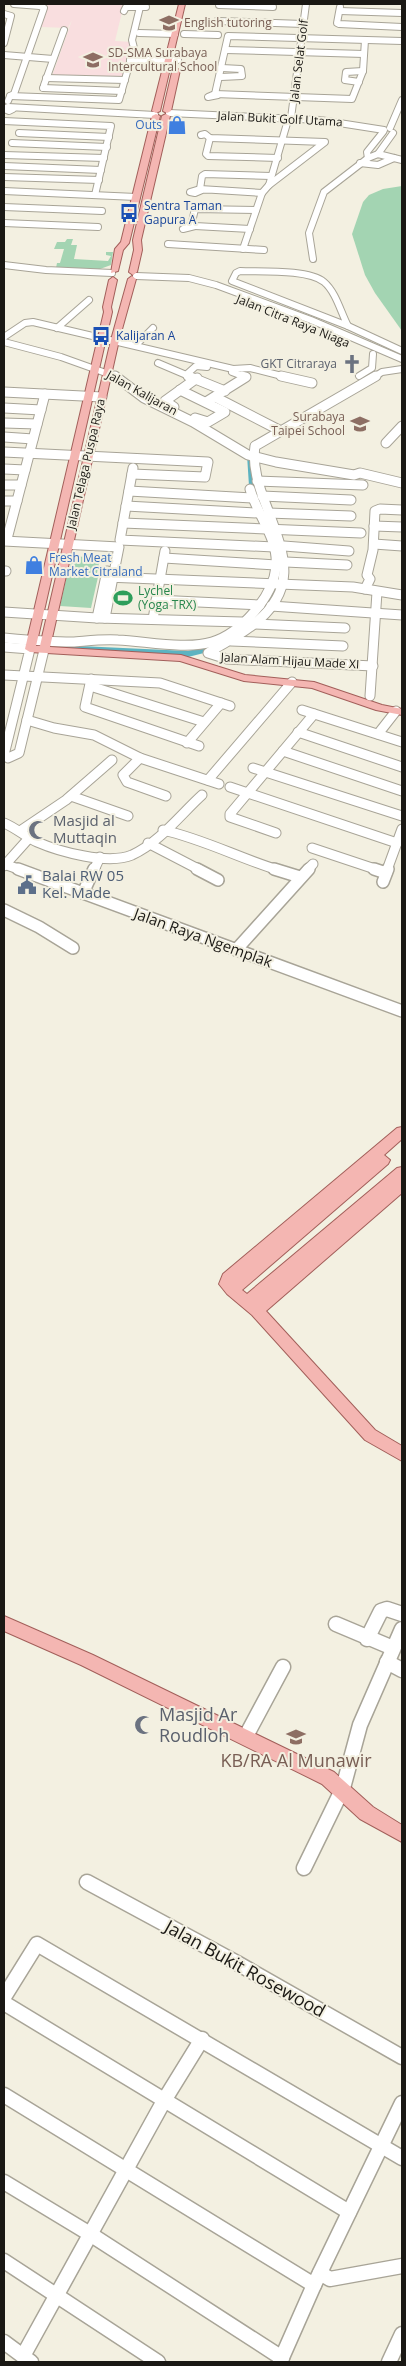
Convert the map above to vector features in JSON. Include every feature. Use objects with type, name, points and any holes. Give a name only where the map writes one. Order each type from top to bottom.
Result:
[{"type":"main road","name":"Jalan Telaga Puspa Raya","points":[[31,644],[102,339],[119,249],[125,243],[182,4]]},
{"type":"main road","name":"Jalan Telaga Puspa Raya","points":[[45,645],[107,373],[122,313],[126,308],[134,276],[138,250],[137,243],[178,59]]},
{"type":"main road","points":[[155,114],[167,114]]},
{"type":"main road","points":[[125,243],[137,243]]},
{"type":"main road","points":[[113,275],[123,282],[134,276]]},
{"type":"main road","points":[[108,312],[122,313]]},
{"type":"main road","points":[[31,644],[181,658],[204,657],[249,671],[318,678],[370,696],[400,709]]},
{"type":"main road","points":[[204,657],[244,678],[314,685],[400,709]]},
{"type":"main road","points":[[402,1132],[228,1278],[226,1284],[252,1307],[370,1435],[402,1454]]},
{"type":"main road","points":[[232,1290],[402,1144]]},
{"type":"main road","points":[[252,1307],[402,1172]]},
{"type":"main road","points":[[252,1307],[402,1185]]},
{"type":"main road","points":[[4,1623],[246,1736],[328,1778],[342,1788],[357,1805],[374,1818],[402,1834]]},
{"type":"street","points":[[14,4],[40,6]]},
{"type":"street","points":[[27,4],[44,8],[4,121],[112,127],[95,194]]},
{"type":"street","name":"Jalan Selat Golf","points":[[299,4],[300,24]]},
{"type":"street","name":"Jalan Selat Golf","points":[[269,185],[284,140],[300,24],[306,4]]},
{"type":"street","points":[[219,5],[273,7]]},
{"type":"street","points":[[124,11],[125,7],[140,6]]},
{"type":"street","points":[[13,96],[119,100],[139,33],[140,6]]},
{"type":"street","points":[[134,45],[132,40],[140,6]]},
{"type":"street","points":[[227,19],[230,6]]},
{"type":"street","points":[[263,20],[265,7]]},
{"type":"street","points":[[402,13],[340,9],[337,23],[402,26]]},
{"type":"street","points":[[4,14],[11,16],[6,24],[6,43]]},
{"type":"street","points":[[216,21],[227,19],[263,20],[300,24]]},
{"type":"street","points":[[40,97],[64,30]]},
{"type":"street","points":[[139,33],[175,34]]},
{"type":"street","points":[[184,33],[218,35]]},
{"type":"street","points":[[365,40],[363,71],[350,100],[217,94],[230,36],[402,41]]},
{"type":"street","points":[[226,50],[364,54]]},
{"type":"street","points":[[4,55],[53,59]]},
{"type":"street","points":[[130,61],[168,62],[178,59]]},
{"type":"street","points":[[222,68],[244,67],[240,77]]},
{"type":"street","points":[[339,69],[347,72],[363,71]]},
{"type":"street","points":[[346,81],[347,72]]},
{"type":"street","points":[[220,77],[240,77],[248,80]]},
{"type":"street","points":[[46,78],[125,80]]},
{"type":"street","points":[[338,84],[346,81],[359,82]]},
{"type":"street","points":[[43,88],[122,91]]},
{"type":"street","points":[[378,154],[391,131],[402,100]]},
{"type":"street","points":[[7,109],[155,114]]},
{"type":"street","name":"Jalan Bukit Golf Utama","points":[[167,114],[342,122],[391,131]]},
{"type":"street","points":[[4,155],[26,122]]},
{"type":"street","points":[[368,158],[368,152],[391,131]]},
{"type":"street","points":[[19,133],[109,137]]},
{"type":"street","points":[[243,248],[262,193],[269,185],[325,142],[210,138],[206,154],[208,156],[278,158]]},
{"type":"street","points":[[12,143],[107,147]]},
{"type":"street","points":[[313,259],[309,233],[321,196],[368,158],[378,154],[402,160]]},
{"type":"street","points":[[4,155],[104,158]]},
{"type":"street","points":[[360,163],[378,165],[394,158]]},
{"type":"street","points":[[4,166],[101,170]]},
{"type":"street","points":[[196,171],[204,175],[271,176]]},
{"type":"street","points":[[204,175],[201,190],[262,193]]},
{"type":"street","points":[[4,177],[99,180]]},
{"type":"street","points":[[4,190],[136,197]]},
{"type":"street","points":[[4,207],[102,211]]},
{"type":"street","points":[[250,229],[194,225],[195,209],[256,210]]},
{"type":"street","points":[[86,226],[91,210]]},
{"type":"street","points":[[4,223],[98,227]]},
{"type":"street","points":[[168,244],[264,250]]},
{"type":"street","points":[[4,265],[113,275]]},
{"type":"street","points":[[4,270],[43,275],[113,275]]},
{"type":"street","points":[[348,326],[325,283],[318,278],[240,271],[232,279],[234,282],[348,326],[402,351]]},
{"type":"street","name":"Jalan Citra Raya Niaga","points":[[134,276],[189,278],[216,285],[311,320],[319,327],[373,354],[387,356]]},
{"type":"street","name":"Jalan Citra Raya Niaga","points":[[216,285],[220,291],[319,327],[387,356],[401,364]]},
{"type":"street","points":[[57,328],[89,300]]},
{"type":"street","points":[[311,320],[321,315]]},
{"type":"street","points":[[4,337],[26,322],[102,339],[115,340],[233,369],[250,368],[312,383]]},
{"type":"street","points":[[136,345],[153,328]]},
{"type":"street","name":"Jalan Kalijaran","points":[[4,342],[61,357],[107,373],[120,379],[144,398],[193,422],[251,456]]},
{"type":"street","points":[[204,657],[255,624],[271,606],[276,584],[286,562],[272,529],[262,496],[251,456],[254,449],[276,429],[370,370],[374,364],[373,354]]},
{"type":"street","points":[[158,363],[228,389]]},
{"type":"street","points":[[276,429],[382,372],[401,364]]},
{"type":"street","points":[[187,374],[198,365],[246,376],[206,402]]},
{"type":"street","points":[[180,390],[223,410],[224,414],[211,422],[202,422],[165,402],[166,399],[197,378]]},
{"type":"street","points":[[4,392],[102,397]]},
{"type":"street","points":[[45,394],[17,501],[8,517],[7,541],[54,547],[116,548],[166,542],[350,548],[347,569],[286,562]]},
{"type":"street","points":[[215,397],[276,429]]},
{"type":"street","points":[[4,408],[41,410]]},
{"type":"street","points":[[4,423],[37,424]]},
{"type":"street","points":[[386,443],[402,426]]},
{"type":"street","points":[[393,436],[402,437]]},
{"type":"street","points":[[4,437],[33,439]]},
{"type":"street","points":[[4,452],[206,462],[206,477],[132,474]]},
{"type":"street","points":[[251,456],[355,475],[360,473],[402,483]]},
{"type":"street","points":[[251,456],[374,481]]},
{"type":"street","points":[[104,616],[134,459]]},
{"type":"street","points":[[4,469],[25,470]]},
{"type":"street","points":[[258,481],[363,485]]},
{"type":"street","points":[[4,485],[21,486]]},
{"type":"street","points":[[128,491],[251,493],[258,513],[272,529]]},
{"type":"street","points":[[262,496],[351,498],[351,518],[268,513]]},
{"type":"street","points":[[4,501],[17,501]]},
{"type":"street","points":[[126,506],[258,513]]},
{"type":"street","points":[[353,587],[367,575],[373,547],[375,511],[380,509],[402,510]]},
{"type":"street","points":[[204,510],[212,527],[218,562]]},
{"type":"street","points":[[123,523],[360,533]]},
{"type":"street","points":[[374,526],[402,527]]},
{"type":"street","points":[[153,619],[166,542]]},
{"type":"street","points":[[31,644],[4,758],[18,755],[45,645],[112,639],[212,642],[242,622],[260,605],[276,584],[276,565],[279,547]]},
{"type":"street","points":[[373,547],[402,548]]},
{"type":"street","points":[[164,558],[276,565]]},
{"type":"street","points":[[365,589],[370,579],[367,575]]},
{"type":"street","points":[[110,577],[353,587],[402,595]]},
{"type":"street","points":[[370,696],[377,592]]},
{"type":"street","points":[[156,600],[260,605]]},
{"type":"street","points":[[271,606],[402,615]]},
{"type":"street","points":[[4,607],[52,613],[242,622]]},
{"type":"street","points":[[4,612],[39,612]]},
{"type":"street","points":[[231,641],[343,649],[345,625],[255,624]]},
{"type":"street","points":[[4,638],[31,644]]},
{"type":"street","points":[[4,647],[31,644]]},
{"type":"street","name":"Jalan Alam Hijau Made XI","points":[[204,657],[373,666]]},
{"type":"street","points":[[4,674],[90,683],[160,684],[225,705],[204,722],[186,743]]},
{"type":"street","points":[[208,780],[292,682]]},
{"type":"street","points":[[90,683],[204,722]]},
{"type":"street","points":[[90,683],[84,705],[88,709],[198,746]]},
{"type":"street","points":[[378,734],[400,709]]},
{"type":"street","points":[[302,710],[399,740]]},
{"type":"street","points":[[276,833],[230,817],[230,814],[314,714]]},
{"type":"street","points":[[27,720],[50,727],[94,735],[140,758],[219,784]]},
{"type":"street","points":[[298,732],[402,766]]},
{"type":"street","points":[[283,751],[402,791]]},
{"type":"street","points":[[140,758],[123,775],[124,778],[128,782],[166,796]]},
{"type":"street","points":[[20,830],[71,796],[112,760]]},
{"type":"street","points":[[253,768],[402,816]]},
{"type":"street","points":[[230,787],[397,843]]},
{"type":"street","points":[[4,823],[51,847],[100,857],[128,856],[148,844],[202,795]]},
{"type":"street","points":[[71,796],[128,816]]},
{"type":"street","points":[[312,848],[384,877],[402,829]]},
{"type":"street","points":[[163,830],[186,834],[210,842],[252,862],[300,877]]},
{"type":"street","points":[[4,865],[30,837]]},
{"type":"street","points":[[148,844],[218,880]]},
{"type":"street","points":[[83,893],[100,857]]},
{"type":"street","points":[[236,950],[313,864]]},
{"type":"street","name":"Jalan Raya Ngemplak","points":[[4,865],[402,1011]]},
{"type":"street","points":[[4,910],[39,927],[73,948]]},
{"type":"street","points":[[367,1639],[381,1611],[387,1610],[402,1614]]},
{"type":"street","points":[[336,1624],[367,1639],[393,1648]]},
{"type":"street","points":[[304,1868],[342,1788],[360,1724],[402,1629]]},
{"type":"street","points":[[387,1662],[402,1670]]},
{"type":"street","points":[[246,1736],[283,1666]]},
{"type":"street","name":"Jalan Bukit Rosewood","points":[[87,1882],[237,1963],[402,2057]]},
{"type":"street","points":[[4,1997],[37,1944],[202,2039],[402,2158]]},
{"type":"street","points":[[4,2003],[349,2212]]},
{"type":"street","points":[[4,2342],[27,2359],[57,2295],[90,2234],[165,2099],[202,2039]]},
{"type":"street","points":[[4,2095],[126,2169],[317,2279],[402,2266]]},
{"type":"street","points":[[4,2182],[90,2234],[281,2360],[317,2279],[402,2103]]},
{"type":"street","points":[[4,2261],[158,2362]]},
{"type":"street","points":[[389,2362],[398,2337],[402,2334]]},
{"type":"shaded area","name":"SD-SMA Surabaya Intercultural School","points":[[25,4],[124,4],[115,41],[132,42],[122,81],[51,79],[72,20],[68,28],[41,27],[47,8],[45,6]]},
{"type":"green space","points":[[402,186],[402,331],[375,293],[365,275],[352,234],[363,202],[369,195],[383,189]]},
{"type":"green space","points":[[67,239],[73,239],[71,245],[77,245],[74,259],[108,261],[111,256],[106,255],[106,252],[113,252],[111,265],[100,269],[56,268],[57,263],[60,263],[64,249],[54,249],[57,242],[65,242]]},
{"type":"green space","points":[[72,556],[100,558],[97,573],[69,572]]},
{"type":"green space","points":[[67,575],[98,577],[91,608],[60,606]]},
{"type":"waterway","points":[[251,455],[253,486],[258,502]]},
{"type":"waterway","points":[[248,625],[265,607],[276,584]]},
{"type":"waterway","points":[[58,648],[188,654],[209,649],[220,642]]},
{"type":"place","name":"English tutoring","points":[[169,23]]},
{"type":"place","name":"SD-SMA Surabaya Intercultural School","points":[[93,60]]},
{"type":"place","name":"Outs","points":[[177,125]]},
{"type":"place","name":"Sentra Taman Gapura A","points":[[129,213]]},
{"type":"place","name":"Kalijaran A","points":[[101,336]]},
{"type":"place","name":"GKT Citraraya","points":[[352,364]]},
{"type":"place","name":"Surabaya Taipei School","points":[[360,424]]},
{"type":"place","name":"Fresh Meat Market Citraland","points":[[34,565]]},
{"type":"place","name":"Lychel (Yoga TRX)","points":[[123,598]]},
{"type":"place","name":"Masjid al Muttaqin","points":[[38,830]]},
{"type":"place","name":"Balai RW 05 Kel. Made","points":[[27,885]]},
{"type":"place","name":"Masjid Ar Roudloh","points":[[144,1725]]},
{"type":"place","name":"KB/RA Al Munawir","points":[[296,1737]]}]
